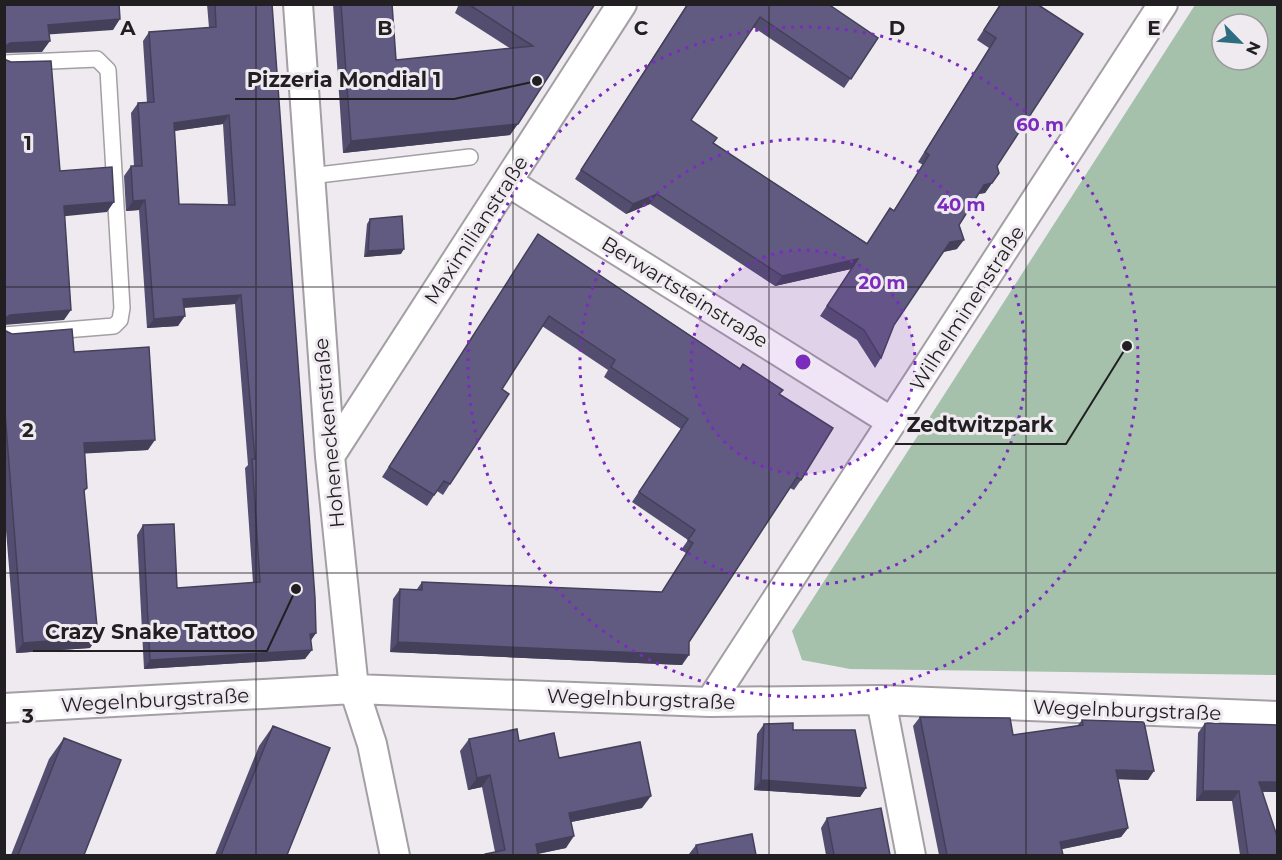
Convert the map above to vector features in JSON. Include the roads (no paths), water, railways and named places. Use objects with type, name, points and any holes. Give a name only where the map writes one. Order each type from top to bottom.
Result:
[{"type":"street","name":"Hoheneckenstraße","points":[[298,4],[330,456],[354,689],[372,744],[394,855]]},
{"type":"street","name":"Maximilianstraße","points":[[330,456],[622,4]]},
{"type":"street","name":"Wilhelminenstraße","points":[[710,702],[1163,4]]},
{"type":"street","name":"Berwartsteinstraße","points":[[508,182],[892,422]]},
{"type":"street","name":"Wegelnburgstraße","points":[[4,708],[354,689],[710,702],[881,700],[1278,716]]},
{"type":"street","points":[[881,700],[911,855]]},
{"type":"lane","points":[[4,63],[97,59],[108,70],[122,308],[120,320],[114,326],[4,335]]},
{"type":"lane","points":[[310,176],[470,157]]},
{"type":"place","name":"Pizzeria Mondial 1","points":[[537,81]]},
{"type":"place","name":"Zedtwitzpark","points":[[1127,346]]},
{"type":"place","name":"Crazy Snake Tattoo","points":[[296,589]]}]
